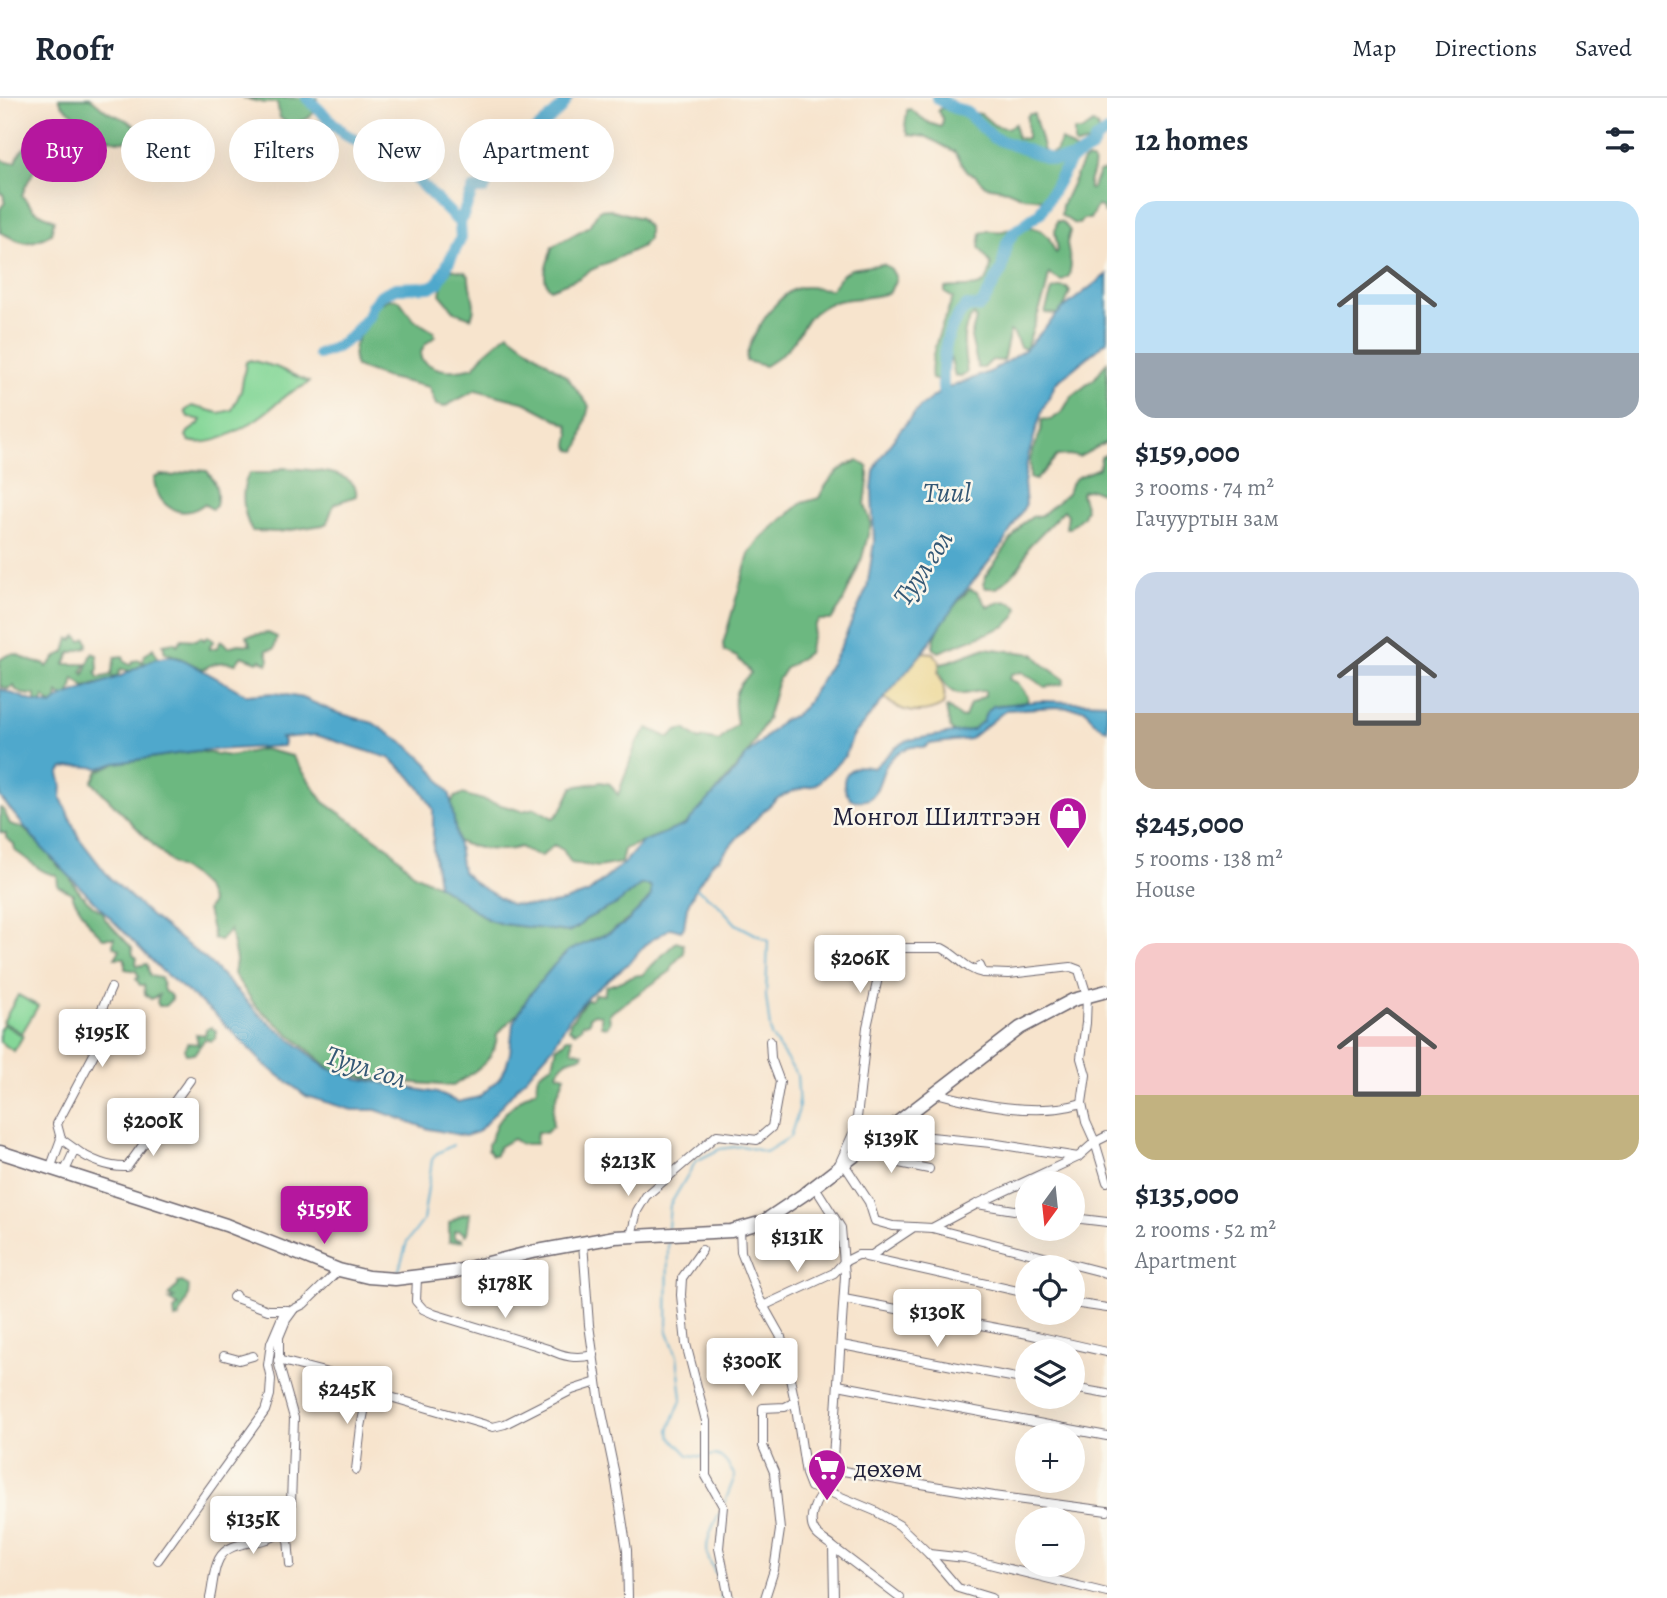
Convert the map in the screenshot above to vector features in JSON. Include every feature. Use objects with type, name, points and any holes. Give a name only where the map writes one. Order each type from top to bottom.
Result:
[{"type":"main road","points":[[0,1152],[226,1224],[339,1270],[368,1277],[395,1279],[453,1272],[583,1242],[740,1229],[763,1222],[814,1187],[1020,1028],[1073,1000],[1107,990]]},
{"type":"street","points":[[1106,1273],[932,1227],[892,1226],[875,1221],[869,1202],[840,1167],[856,1127],[867,1027],[884,951],[893,948],[942,948],[968,967],[1009,974],[1071,967],[1079,970],[1087,996],[1082,1058],[1086,1075],[1082,1103],[1107,1182]]},
{"type":"street","points":[[50,1169],[61,1139],[57,1124],[94,1054],[90,1036],[111,988]]},
{"type":"street","points":[[631,1236],[637,1211],[646,1196],[717,1135],[757,1140],[772,1128],[780,1082],[771,1058],[769,1041]]},
{"type":"street","points":[[61,1139],[84,1155],[103,1163],[127,1167],[190,1080]]},
{"type":"street","points":[[936,1093],[967,1102],[1016,1108],[1069,1107],[1082,1103]]},
{"type":"street","points":[[888,1130],[1078,1157]]},
{"type":"street","points":[[932,1227],[1078,1157],[1107,1136]]},
{"type":"street","points":[[873,1142],[899,1163],[929,1168]]},
{"type":"street","points":[[64,1173],[75,1149]]},
{"type":"street","points":[[814,1187],[841,1228],[844,1262],[842,1345],[827,1491]]},
{"type":"street","points":[[977,1204],[1015,1210]]},
{"type":"street","points":[[1085,1219],[1107,1222]]},
{"type":"street","points":[[763,1306],[834,1273],[844,1262],[858,1255],[872,1255],[914,1227]]},
{"type":"street","points":[[740,1229],[741,1252],[763,1306],[781,1337],[806,1475],[811,1487],[875,1511],[899,1525],[965,1594],[991,1598]]},
{"type":"street","points":[[583,1242],[597,1382],[627,1549],[628,1598]]},
{"type":"street","points":[[702,1250],[682,1278],[681,1295],[686,1343],[706,1421],[706,1476],[723,1507],[719,1548],[729,1598]]},
{"type":"street","points":[[858,1255],[1015,1290]]},
{"type":"street","points":[[234,1295],[233,1297],[261,1307],[290,1309],[304,1304],[339,1270]]},
{"type":"street","points":[[417,1277],[416,1301],[423,1309],[434,1314],[564,1356],[574,1358],[594,1354]]},
{"type":"street","points":[[844,1300],[1107,1352]]},
{"type":"street","points":[[1085,1305],[1107,1308]]},
{"type":"street","points":[[290,1309],[281,1329],[277,1349],[294,1418],[291,1503],[287,1522],[290,1564]]},
{"type":"street","points":[[158,1560],[265,1411],[270,1395],[268,1366],[271,1343],[290,1309]]},
{"type":"street","points":[[842,1345],[1015,1378]]},
{"type":"street","points":[[224,1356],[239,1360],[253,1356]]},
{"type":"street","points":[[278,1360],[351,1379],[387,1396],[493,1427],[505,1424],[572,1390],[597,1382]]},
{"type":"street","points":[[838,1385],[1107,1436]]},
{"type":"street","points":[[356,1470],[369,1387]]},
{"type":"street","points":[[1085,1390],[1107,1394]]},
{"type":"street","points":[[765,1598],[774,1570],[780,1530],[774,1472],[762,1446],[762,1408],[785,1407],[794,1402]]},
{"type":"street","points":[[831,1469],[925,1486],[1107,1511]]},
{"type":"street","points":[[827,1491],[820,1493],[811,1521],[816,1534],[900,1598]]},
{"type":"street","points":[[210,1598],[218,1561],[223,1554],[242,1544],[276,1536],[287,1522]]},
{"type":"street","points":[[833,1547],[834,1598]]},
{"type":"street","points":[[929,1554],[978,1561],[1107,1593]]},
{"type":"green space","points":[[59,98],[90,98],[106,111],[124,119],[121,119],[121,141],[107,137],[107,119],[79,119],[62,105]]},
{"type":"green space","points":[[243,98],[317,98],[313,114],[305,119],[282,119],[277,103]]},
{"type":"green space","points":[[941,108],[981,114],[994,125],[1001,127],[1007,128],[1015,124],[1017,138],[1027,139],[1027,117],[1034,114],[1044,151],[1049,154],[1056,152],[1061,140],[1076,151],[1044,199],[1023,197],[1007,190],[985,186],[975,175],[968,173],[955,152],[927,137],[909,135],[907,132],[907,110],[910,109],[929,123],[941,127],[943,120],[938,111]]},
{"type":"green space","points":[[1093,123],[1098,127],[1098,134],[1089,143],[1076,146],[1074,131],[1082,131]]},
{"type":"green space","points":[[20,152],[21,182],[28,182],[22,196],[34,210],[54,220],[51,234],[30,242],[14,239],[0,232],[0,209],[5,202],[3,194],[0,193],[0,158],[7,162],[16,162]]},
{"type":"green space","points":[[1083,161],[1093,161],[1094,165],[1089,189],[1092,189],[1099,172],[1107,170],[1107,213],[1097,206],[1090,219],[1083,219],[1079,224],[1073,223],[1061,215],[1062,205]]},
{"type":"green space","points":[[609,209],[640,218],[648,227],[648,239],[641,247],[579,278],[550,289],[545,274],[552,247],[589,226],[599,210]]},
{"type":"green space","points":[[1057,221],[1063,222],[1070,231],[1067,243],[1071,265],[1069,276],[1061,281],[1049,274],[1026,349],[1020,347],[1010,331],[1003,361],[992,360],[984,368],[978,368],[971,337],[976,319],[974,315],[964,335],[967,373],[961,377],[955,376],[951,359],[939,381],[932,379],[932,359],[953,298],[945,293],[945,288],[981,285],[989,274],[991,264],[979,247],[981,233],[1033,227],[1049,238],[1056,253]]},
{"type":"green space","points":[[883,264],[891,269],[896,278],[890,292],[829,304],[812,315],[791,345],[773,361],[765,366],[746,361],[751,342],[764,318],[790,291],[806,287],[831,289],[843,274],[851,269]]},
{"type":"green space","points":[[451,269],[465,272],[469,276],[474,302],[471,318],[455,312],[440,294],[442,283]]},
{"type":"green space","points":[[1061,287],[1070,292],[1064,307],[1057,314],[1045,313],[1052,290]]},
{"type":"green space","points":[[389,299],[399,300],[413,319],[434,332],[435,337],[421,351],[421,359],[433,367],[460,370],[474,367],[486,352],[508,333],[567,377],[589,406],[576,451],[571,450],[568,445],[568,425],[526,403],[476,390],[444,407],[436,405],[429,387],[384,377],[356,367],[354,351],[359,336],[375,306]]},
{"type":"green space","points":[[250,360],[276,367],[309,382],[288,394],[254,421],[227,436],[201,442],[189,441],[186,436],[188,432],[201,420],[188,417],[185,411],[192,406],[219,413],[232,410],[241,391],[246,362]]},
{"type":"green space","points":[[1107,362],[1107,442],[1079,457],[1057,456],[1036,480],[1030,478],[1030,459],[1041,431],[1042,419],[1051,420],[1062,412],[1071,397],[1094,379]]},
{"type":"green space","points":[[1107,454],[1107,496],[1092,489],[1082,491],[1086,509],[1083,516],[1070,528],[1066,528],[1068,515],[1064,510],[1029,546],[1022,563],[1012,575],[997,588],[986,588],[985,577],[1022,524],[1032,517],[1042,515],[1068,493],[1076,478],[1099,468],[1101,457]]},
{"type":"green space","points":[[858,461],[868,467],[865,505],[871,523],[862,558],[842,604],[831,620],[819,620],[815,625],[808,653],[785,669],[778,680],[767,719],[747,755],[699,812],[685,825],[624,849],[621,863],[598,867],[571,863],[563,850],[554,845],[542,856],[520,847],[489,849],[457,841],[451,803],[455,797],[462,794],[522,811],[535,808],[553,818],[562,808],[573,787],[601,782],[610,784],[618,795],[637,742],[648,728],[669,738],[677,731],[685,729],[699,740],[704,738],[719,741],[737,724],[735,696],[740,685],[751,673],[737,657],[724,651],[723,644],[749,554],[759,540],[780,521],[802,503],[819,498],[835,475]]},
{"type":"green space","points":[[283,468],[316,470],[340,476],[355,487],[356,496],[334,504],[327,523],[323,525],[278,532],[252,531],[246,518],[243,494],[247,479],[250,473],[268,473]]},
{"type":"green space","points":[[193,470],[207,471],[210,475],[217,492],[216,506],[212,509],[204,504],[186,512],[170,508],[159,496],[154,478]]},
{"type":"green space","points":[[970,589],[977,592],[988,607],[1004,602],[1015,605],[1018,608],[1015,617],[1006,626],[939,652],[933,645],[939,629]]},
{"type":"green space","points":[[268,633],[277,637],[274,649],[266,650],[269,659],[267,664],[242,656],[235,664],[219,663],[204,669],[165,653],[163,644],[174,642],[177,645],[182,639],[196,640],[201,637],[204,640],[208,636],[214,641],[210,649],[218,647],[221,640],[228,647],[238,644],[251,645],[246,636]]},
{"type":"green space","points":[[77,636],[81,641],[86,638],[88,644],[86,648],[70,653],[65,664],[86,664],[82,671],[84,675],[92,653],[97,655],[98,678],[111,675],[115,657],[123,656],[125,662],[130,665],[133,661],[140,660],[143,663],[144,656],[153,648],[158,658],[133,672],[121,669],[117,677],[112,677],[112,681],[104,686],[101,683],[84,687],[74,678],[70,695],[62,697],[58,693],[57,701],[52,705],[44,697],[42,703],[35,702],[35,695],[23,694],[15,689],[14,685],[8,689],[0,686],[0,660],[6,656],[17,654],[37,663],[44,663],[47,667],[65,652],[69,638],[72,640]]},
{"type":"green space","points":[[985,648],[1034,654],[1064,679],[1063,684],[1045,687],[1022,672],[1011,674],[1009,679],[1018,683],[1028,697],[1027,702],[993,706],[983,721],[972,730],[954,733],[950,728],[946,708],[961,718],[965,717],[970,704],[985,696],[985,691],[962,694],[953,692],[941,677],[939,665]]},
{"type":"green space","points":[[263,749],[292,756],[324,802],[388,847],[414,874],[438,885],[489,920],[568,932],[586,919],[616,904],[640,885],[649,885],[651,895],[641,910],[611,932],[591,940],[530,994],[519,1012],[497,1034],[496,1044],[488,1059],[453,1086],[378,1080],[332,1070],[255,1005],[234,974],[236,960],[230,930],[220,941],[214,939],[207,910],[211,903],[205,888],[190,874],[172,864],[92,782],[98,771],[116,763],[197,751],[230,756]]},
{"type":"green space","points":[[0,808],[10,824],[23,828],[52,855],[51,858],[60,868],[68,872],[82,895],[103,912],[105,919],[132,948],[133,955],[137,958],[137,966],[147,964],[150,976],[161,978],[164,991],[172,999],[165,1006],[159,1006],[159,995],[151,999],[145,994],[144,985],[140,985],[136,979],[139,977],[136,971],[125,969],[125,958],[115,958],[120,950],[113,946],[114,938],[103,938],[91,926],[72,896],[74,894],[58,886],[57,875],[40,869],[15,851],[14,844],[6,838],[6,834],[0,832]]},
{"type":"green space","points":[[676,942],[683,944],[684,953],[673,964],[671,971],[609,1014],[610,1023],[607,1027],[601,1026],[601,1015],[594,1014],[589,1023],[582,1024],[575,1032],[569,1029],[570,1023],[586,1000],[591,1000],[595,994],[604,995],[606,986],[642,975]]},
{"type":"green space","points":[[18,995],[38,1006],[22,1033],[3,1022]]},
{"type":"green space","points":[[3,1024],[23,1036],[14,1051],[0,1042],[0,1029]]},
{"type":"green space","points":[[211,1027],[216,1031],[216,1038],[211,1041],[205,1039],[194,1054],[186,1054],[184,1049],[188,1043],[198,1044],[196,1034],[205,1035],[206,1030]]},
{"type":"green space","points":[[566,1038],[572,1038],[572,1050],[583,1053],[583,1056],[568,1060],[557,1072],[565,1076],[554,1106],[553,1126],[546,1133],[537,1132],[536,1144],[521,1144],[513,1139],[499,1147],[496,1155],[492,1155],[488,1144],[497,1123],[516,1103],[537,1089],[538,1076],[553,1065],[557,1046],[564,1043]]},
{"type":"green space","points":[[470,1213],[467,1234],[460,1230],[454,1231],[454,1238],[463,1241],[449,1242],[449,1223]]},
{"type":"green space","points":[[178,1283],[189,1286],[188,1297],[179,1318],[175,1319],[174,1310],[179,1306],[169,1300],[174,1298],[169,1296]]},
{"type":"sand","points":[[923,652],[933,653],[940,661],[938,672],[944,691],[943,705],[927,711],[904,710],[884,697]]},
{"type":"water","name":"Tuul","points":[[1107,274],[1107,341],[1056,383],[1042,411],[1028,457],[1024,483],[1026,504],[1001,547],[961,596],[923,652],[853,736],[845,756],[816,785],[776,799],[719,859],[713,862],[687,907],[681,931],[671,928],[647,943],[629,963],[588,996],[570,1017],[553,1047],[478,1132],[465,1136],[429,1129],[376,1110],[352,1110],[306,1096],[265,1065],[216,1015],[163,972],[41,847],[0,797],[0,689],[35,702],[52,705],[62,697],[121,676],[154,659],[171,656],[184,660],[247,695],[275,693],[303,698],[335,712],[373,723],[411,748],[428,764],[450,795],[462,871],[476,884],[510,904],[533,906],[559,903],[588,893],[625,862],[642,842],[685,825],[747,755],[783,720],[794,716],[805,706],[838,652],[867,588],[874,542],[874,471],[881,457],[921,406],[943,390],[992,371],[1026,349],[1061,310]],"holes":[[[316,735],[389,758],[410,776],[433,809],[433,848],[438,885],[489,920],[568,932],[586,919],[617,904],[640,885],[651,887],[648,900],[627,922],[568,951],[554,965],[530,994],[513,1023],[510,1053],[499,1079],[479,1097],[458,1102],[437,1093],[356,1078],[327,1068],[260,1015],[209,962],[151,916],[109,877],[79,838],[61,798],[59,774],[63,768],[100,768],[116,763],[196,751],[283,746],[284,741],[281,738]]]},
{"type":"water","points":[[1041,701],[1107,703],[1107,730],[1094,722],[1085,709],[1055,707],[1006,710],[970,739],[929,744],[924,748],[912,747],[895,755],[887,765],[875,793],[867,800],[853,800],[846,792],[844,782],[847,773],[860,766],[874,768],[908,740],[972,730],[983,721],[993,706]]},
{"type":"waterway","points":[[307,98],[343,133],[401,167],[460,223]]},
{"type":"waterway","points":[[319,354],[335,348],[351,337],[368,317],[372,306],[381,295],[396,288],[430,287],[438,283],[461,238],[460,223],[473,189],[484,189],[501,150],[520,133],[533,134],[561,108],[567,98]]},
{"type":"waterway","points":[[937,98],[965,111],[994,138],[1053,160],[1071,159]]},
{"type":"waterway","points":[[943,390],[946,345],[959,314],[967,306],[978,307],[983,303],[1002,269],[1007,243],[1014,232],[1040,213],[1071,159],[1091,149],[1096,139],[1107,132]]},
{"type":"waterway","points":[[668,1228],[670,1205],[696,1161],[720,1149],[742,1146],[766,1152],[790,1137],[799,1109],[797,1075],[771,1036],[766,996],[768,941],[736,924],[717,903],[696,888]]},
{"type":"waterway","points":[[388,1272],[399,1270],[407,1242],[423,1221],[432,1160],[436,1154],[453,1145]]},
{"type":"waterway","points":[[668,1241],[667,1329],[677,1356],[682,1398],[669,1430],[671,1437],[688,1455],[704,1457]]},
{"type":"waterway","points":[[710,1456],[722,1458],[735,1476],[725,1502]]},
{"type":"waterway","points":[[719,1514],[710,1534],[707,1551],[719,1582],[721,1598]]},
{"type":"place","name":"Монгол Шилтгээн","points":[[1068,850]]},
{"type":"place","name":"дөхөм","points":[[827,1502]]},
{"type":"water label","name":"Туул гол","points":[[923,568]]},
{"type":"water label","name":"Туул гол","points":[[366,1067]]}]
